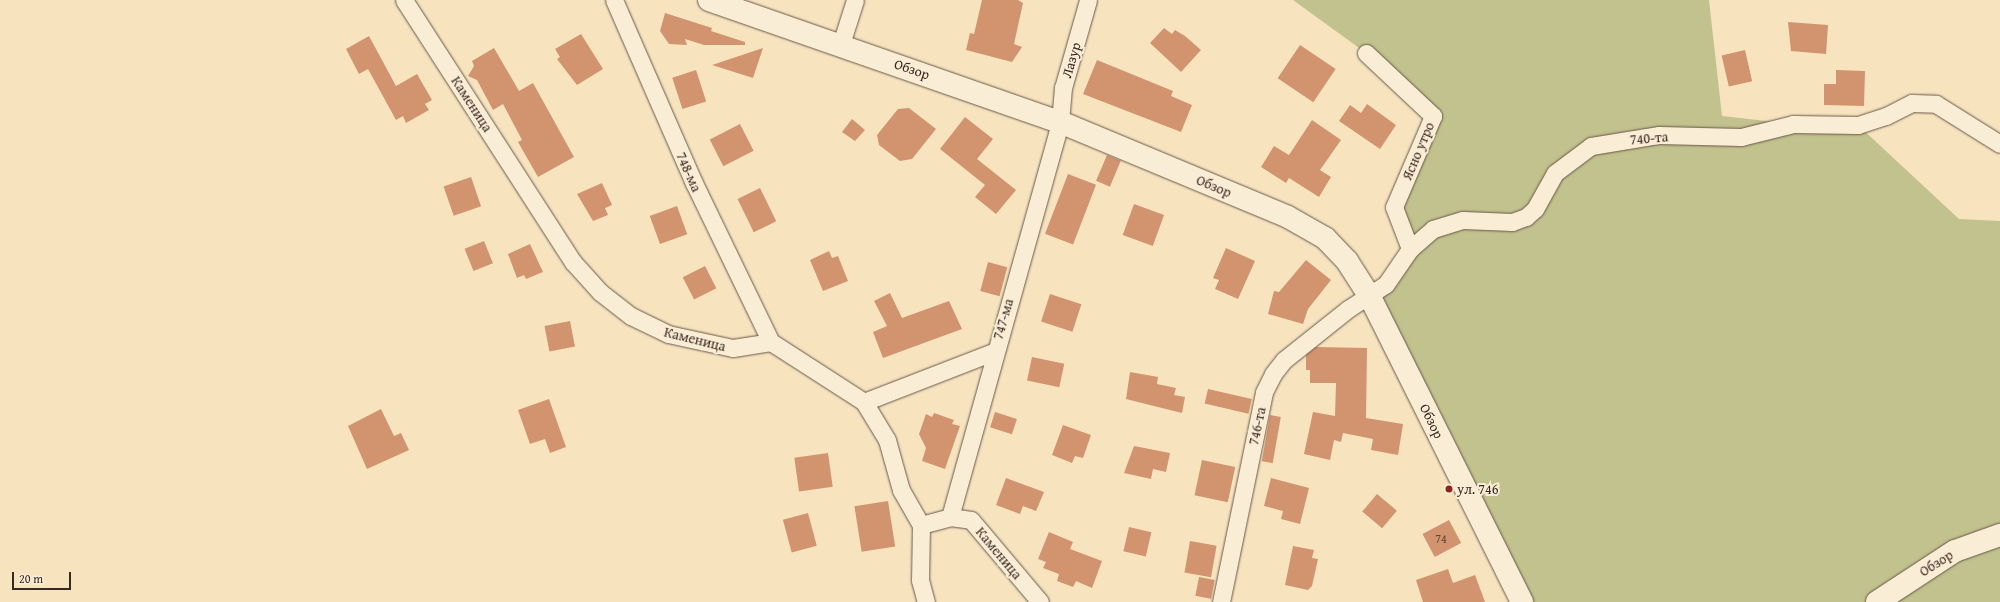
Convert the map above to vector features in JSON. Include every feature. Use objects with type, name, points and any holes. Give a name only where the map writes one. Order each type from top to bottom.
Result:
[{"type":"street","name":"Каменица","points":[[404,0],[573,262],[600,292],[631,316],[668,334],[733,348],[770,342]]},
{"type":"street","name":"748-ма","points":[[614,0],[694,183],[770,342]]},
{"type":"street","name":"Обзор","points":[[709,0],[842,44],[1060,122],[1288,217],[1325,238],[1347,261],[1370,297],[1522,602]]},
{"type":"street","points":[[842,44],[854,0]]},
{"type":"street","name":"Лазур","points":[[1060,122],[1063,88],[1088,0]]},
{"type":"street","name":"Ясно утро","points":[[1366,53],[1433,116],[1394,207],[1410,249]]},
{"type":"street","name":"740-та","points":[[1370,297],[1386,284],[1410,249],[1445,223],[1463,220],[1512,222],[1526,217],[1535,209],[1555,173],[1591,146],[1659,135],[1741,138],[1793,124],[1858,125],[1886,116],[1912,103],[1936,104],[2000,144]]},
{"type":"street","name":"747-ма","points":[[950,517],[993,352],[1060,122]]},
{"type":"street","name":"746-та","points":[[1221,602],[1264,392],[1273,374],[1284,360],[1348,309],[1370,297]]},
{"type":"street","points":[[770,342],[864,402],[887,440],[901,490],[921,525],[920,580],[926,602]]},
{"type":"street","points":[[864,402],[993,352]]},
{"type":"street","name":"Каменица","points":[[921,525],[950,517],[971,520],[1040,602]]},
{"type":"street","name":"Обзор","points":[[1877,602],[1955,550],[2000,535]]},
{"type":"green space","points":[[1293,0],[1709,0],[1722,116],[1793,124],[1858,125],[1959,219],[2000,221],[2000,602],[1522,602],[1370,297],[1410,249],[1394,207],[1433,116],[1366,53]]},
{"type":"building","points":[[982,0],[1018,0],[1023,3],[1014,44],[1022,47],[1012,62],[966,50],[970,33],[974,34]]},
{"type":"building","points":[[665,13],[712,28],[711,31],[745,42],[745,45],[704,45],[685,39],[687,45],[669,44],[660,31]]},
{"type":"building","points":[[1788,22],[1828,25],[1826,54],[1791,51]]},
{"type":"building","points":[[1164,28],[1172,34],[1175,30],[1185,36],[1201,50],[1181,72],[1150,43]]},
{"type":"building","points":[[581,34],[603,69],[577,85],[557,59],[560,57],[555,49]]},
{"type":"building","points":[[369,36],[396,86],[417,74],[432,100],[425,104],[429,110],[406,123],[403,116],[396,120],[368,69],[359,74],[346,49]]},
{"type":"building","points":[[1300,45],[1336,69],[1313,102],[1278,78]]},
{"type":"building","points":[[494,48],[519,91],[533,83],[574,157],[538,177],[518,142],[522,140],[503,104],[493,110],[477,80],[468,76],[474,66],[472,61]]},
{"type":"building","points":[[763,48],[753,78],[712,65]]},
{"type":"building","points":[[1745,50],[1752,81],[1729,87],[1722,55]]},
{"type":"building","points":[[1097,60],[1173,91],[1171,96],[1192,105],[1181,132],[1083,94]]},
{"type":"building","points":[[696,70],[706,101],[682,109],[672,78]]},
{"type":"building","points":[[1836,70],[1865,71],[1864,106],[1824,105],[1824,84],[1836,84]]},
{"type":"building","points":[[1367,104],[1396,125],[1380,149],[1339,121],[1350,105],[1361,113]]},
{"type":"building","points":[[909,108],[936,129],[912,159],[900,161],[879,145],[877,135],[898,109]]},
{"type":"building","points":[[965,117],[993,139],[977,159],[1016,190],[996,214],[975,197],[985,185],[940,149]]},
{"type":"building","points":[[852,119],[865,130],[855,141],[842,132]]},
{"type":"building","points":[[1312,120],[1341,140],[1320,170],[1331,177],[1319,197],[1289,178],[1286,183],[1261,167],[1274,146],[1289,155]]},
{"type":"building","points":[[740,124],[754,151],[723,166],[710,139]]},
{"type":"building","points":[[1107,155],[1121,161],[1110,187],[1096,181]]},
{"type":"building","points":[[1068,174],[1096,185],[1073,245],[1045,234]]},
{"type":"building","points":[[471,177],[481,206],[454,216],[444,186]]},
{"type":"building","points":[[602,183],[612,205],[605,208],[608,215],[593,221],[577,194]]},
{"type":"building","points":[[760,188],[776,221],[754,232],[738,199]]},
{"type":"building","points":[[1134,204],[1164,215],[1153,246],[1123,235]]},
{"type":"building","points":[[677,206],[687,234],[660,244],[650,216]]},
{"type":"building","points":[[484,241],[493,263],[474,271],[465,249]]},
{"type":"building","points":[[530,244],[543,272],[526,279],[524,275],[517,278],[508,254]]},
{"type":"building","points":[[1226,248],[1255,261],[1238,299],[1215,289],[1219,280],[1213,278]]},
{"type":"building","points":[[829,251],[832,258],[838,256],[848,281],[823,291],[810,260]]},
{"type":"building","points":[[1306,260],[1331,280],[1308,309],[1303,324],[1268,314],[1274,291],[1279,292]]},
{"type":"building","points":[[988,262],[1007,267],[1000,296],[980,291]]},
{"type":"building","points":[[705,266],[716,288],[694,300],[683,277]]},
{"type":"building","points":[[890,293],[902,318],[949,301],[962,329],[883,358],[873,332],[887,326],[874,301]]},
{"type":"building","points":[[1050,294],[1081,304],[1072,332],[1041,322]]},
{"type":"building","points":[[570,321],[575,347],[549,351],[544,326]]},
{"type":"building","points":[[1316,347],[1367,348],[1366,418],[1403,424],[1398,455],[1371,450],[1373,439],[1343,433],[1341,442],[1334,440],[1330,460],[1304,454],[1313,412],[1335,416],[1336,383],[1310,383],[1310,370],[1306,370],[1306,355]]},
{"type":"building","points":[[1032,357],[1064,364],[1059,387],[1027,380]]},
{"type":"building","points":[[1130,372],[1158,377],[1157,384],[1176,388],[1174,395],[1185,397],[1182,413],[1126,399]]},
{"type":"building","points":[[1208,389],[1252,399],[1248,414],[1205,404]]},
{"type":"building","points":[[549,399],[566,447],[550,453],[545,439],[530,444],[518,410]]},
{"type":"building","points":[[381,409],[394,436],[401,433],[409,450],[367,469],[348,426]]},
{"type":"building","points":[[995,412],[1017,419],[1012,434],[990,427]]},
{"type":"building","points":[[934,413],[954,420],[952,424],[960,426],[945,469],[922,461],[926,448],[919,434],[926,414],[932,417]]},
{"type":"building","points":[[1270,415],[1281,417],[1273,463],[1262,461]]},
{"type":"building","points":[[1063,425],[1091,435],[1083,458],[1075,456],[1072,463],[1052,455]]},
{"type":"building","points":[[1134,446],[1170,453],[1166,472],[1153,469],[1151,479],[1124,473]]},
{"type":"building","points":[[828,453],[833,487],[799,491],[794,458]]},
{"type":"building","points":[[1202,460],[1235,467],[1228,502],[1195,495]]},
{"type":"building","points":[[1006,478],[1044,492],[1036,511],[1023,506],[1020,514],[996,505]]},
{"type":"building","points":[[1271,478],[1309,488],[1300,524],[1281,519],[1283,511],[1264,506]]},
{"type":"building","points":[[1377,494],[1397,511],[1382,528],[1362,512]]},
{"type":"building","points":[[888,501],[895,546],[862,552],[854,506]]},
{"type":"building","points":[[808,513],[817,546],[792,553],[783,520]]},
{"type":"building","points":[[1449,520],[1461,543],[1435,557],[1423,534]]},
{"type":"building","points":[[1129,527],[1151,532],[1146,557],[1123,551]]},
{"type":"building","points":[[1049,532],[1073,542],[1070,549],[1102,561],[1092,588],[1076,581],[1073,587],[1057,581],[1059,574],[1043,568],[1046,562],[1038,559]]},
{"type":"building","points":[[1190,541],[1217,546],[1211,577],[1184,573]]},
{"type":"building","points":[[1293,546],[1314,550],[1312,558],[1318,559],[1312,586],[1308,590],[1285,585]]},
{"type":"building","points":[[1448,569],[1453,583],[1475,575],[1485,602],[1423,602],[1416,580]]},
{"type":"building","points":[[1199,577],[1215,580],[1211,599],[1195,596]]},
{"type":"place","name":"ул. 746","points":[[1449,489]]}]
